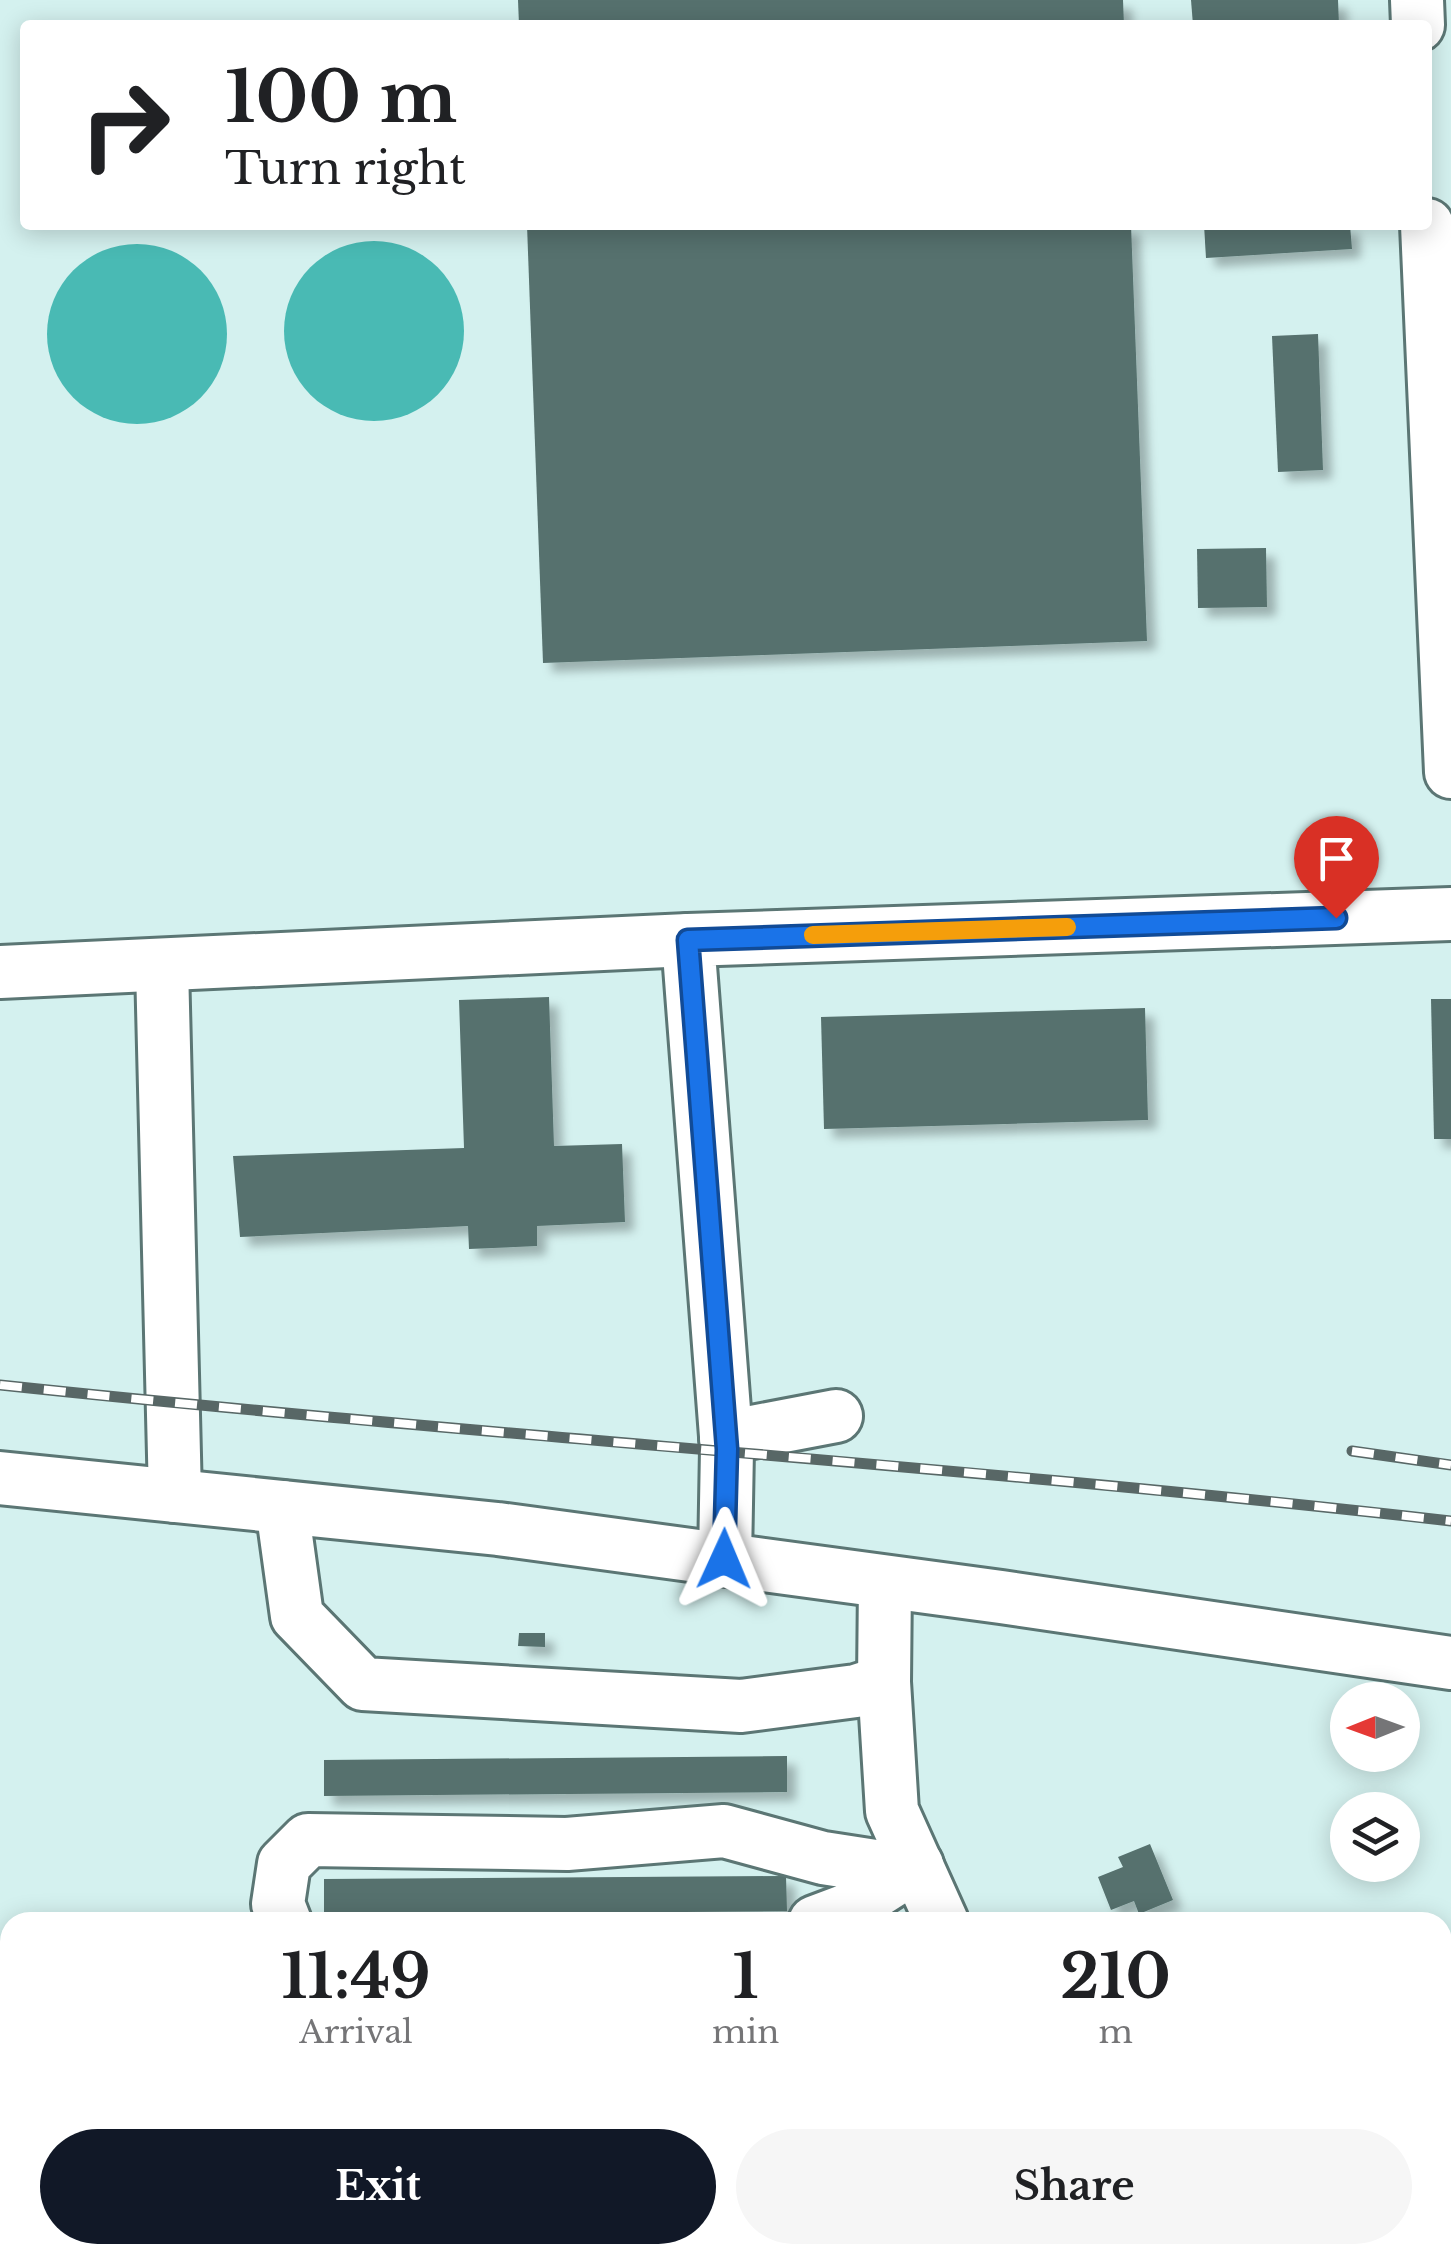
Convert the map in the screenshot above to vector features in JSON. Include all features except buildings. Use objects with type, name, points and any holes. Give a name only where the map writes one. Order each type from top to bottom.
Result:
[{"type":"street","points":[[1427,230],[1451,772]]},
{"type":"street","points":[[0,972],[688,940],[1451,914]]},
{"type":"street","points":[[688,940],[726,1438],[724,1559]]},
{"type":"street","points":[[162,966],[175,1496]]},
{"type":"street","points":[[726,1438],[836,1416]]},
{"type":"street","points":[[0,1478],[498,1529],[1451,1662]]},
{"type":"street","points":[[282,1507],[297,1616],[363,1684],[741,1706],[856,1691],[884,1682]]},
{"type":"street","points":[[885,1582],[884,1682],[892,1810],[912,1868],[936,1912]]},
{"type":"street","points":[[281,1912],[278,1904],[284,1864],[308,1840],[566,1844],[724,1831],[823,1858],[912,1868]]},
{"type":"street","points":[[842,1912],[912,1868]]},
{"type":"water","points":[[374,241],[409,247],[438,267],[458,296],[464,331],[458,366],[438,395],[409,415],[374,421],[339,415],[310,395],[290,366],[284,331],[290,296],[310,267],[339,247]]},
{"type":"water","points":[[137,244],[172,250],[201,270],[221,299],[227,334],[221,369],[201,398],[172,418],[137,424],[102,418],[73,398],[53,369],[47,334],[53,299],[73,270],[102,250]]},
{"type":"railway","points":[[0,1385],[1270,1501],[1451,1521]]},
{"type":"railway","points":[[1352,1451],[1451,1465]]},
{"type":"slow traffic","points":[[813,935],[1067,927]]},
{"type":"route","points":[[724,1559],[727,1449],[688,940],[1336,918]]}]
